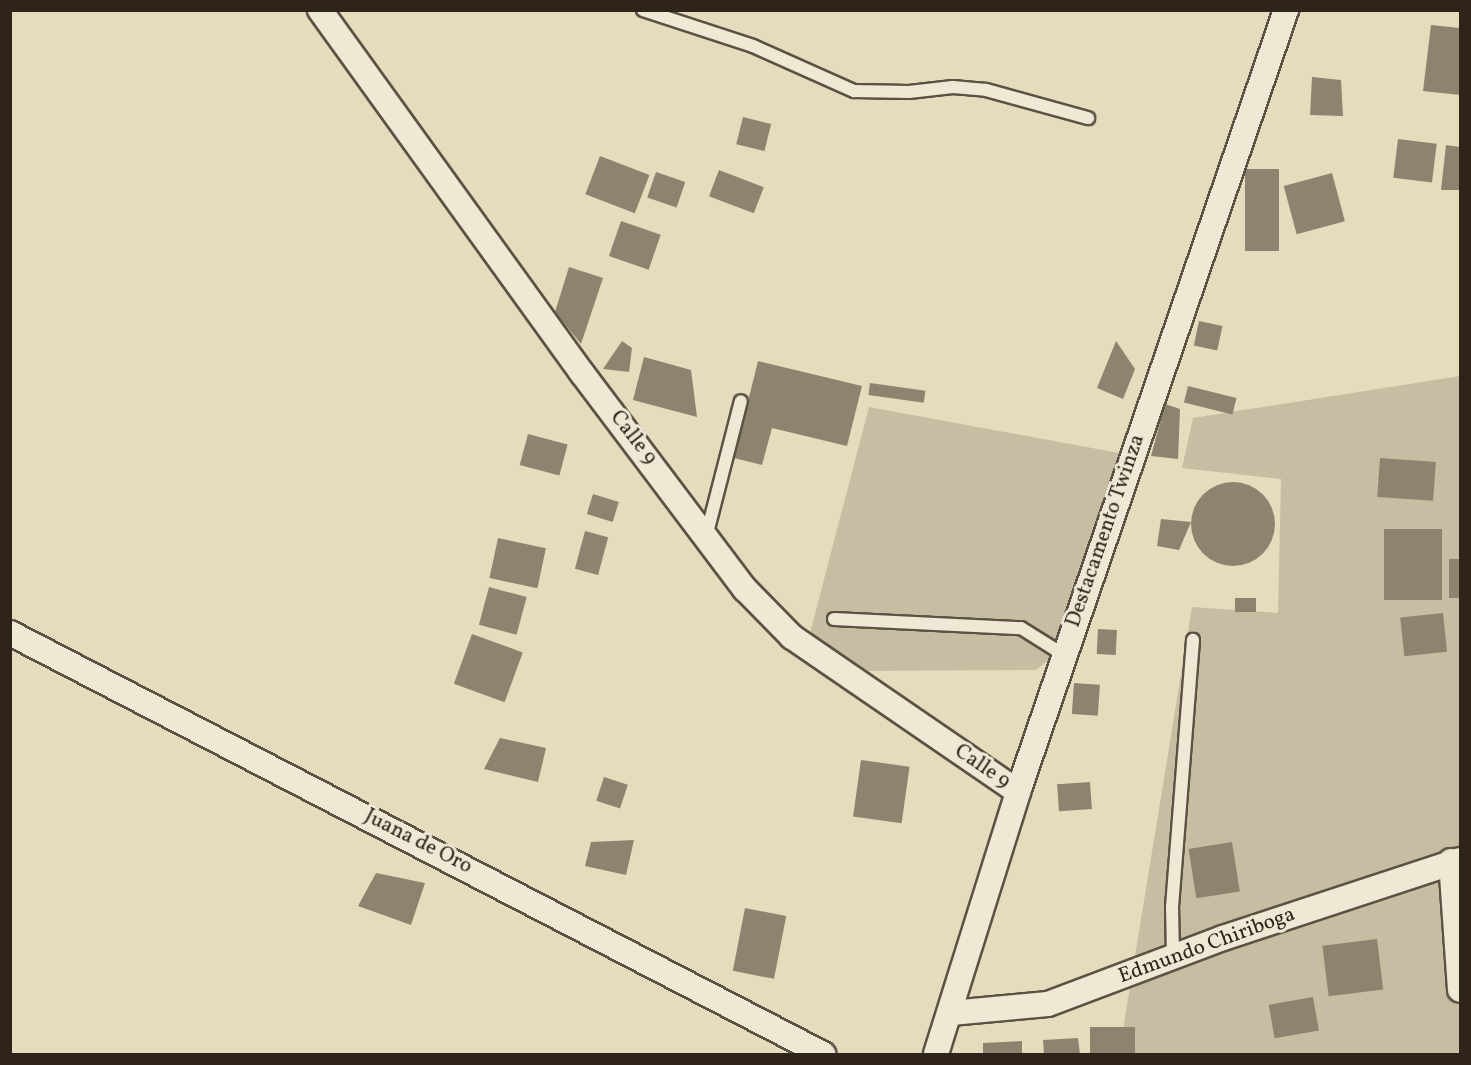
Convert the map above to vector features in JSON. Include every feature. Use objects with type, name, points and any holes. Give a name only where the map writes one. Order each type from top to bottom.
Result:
[{"type":"street","name":"Calle 9","points":[[320,10],[582,373],[707,533],[745,589],[792,637],[1018,792]]},
{"type":"street","name":"Destacamento Twinza","points":[[936,1054],[951,1013],[1018,792],[1286,10]]},
{"type":"street","name":"Juana de Oro","points":[[10,633],[823,1054]]},
{"type":"street","name":"Edmundo Chiriboga","points":[[951,1013],[1047,1004],[1173,957],[1456,861]]},
{"type":"street","points":[[1456,861],[1461,990]]},
{"type":"lane","points":[[643,10],[753,46],[854,91],[909,93],[953,87],[986,90],[1088,118]]},
{"type":"lane","points":[[707,533],[741,401]]},
{"type":"lane","points":[[834,619],[1021,628],[1064,655]]},
{"type":"lane","points":[[1173,957],[1172,907],[1193,640]]},
{"type":"shaded area","points":[[1460,376],[1460,1054],[1119,1054],[1192,607],[1278,613],[1281,479],[1182,468],[1193,418]]},
{"type":"shaded area","points":[[869,407],[1119,453],[1056,653],[1036,670],[852,671],[809,637]]},
{"type":"building","points":[[1431,25],[1460,28],[1460,95],[1423,91]]},
{"type":"building","points":[[1312,77],[1341,80],[1343,116],[1310,115]]},
{"type":"building","points":[[743,117],[771,124],[764,151],[736,144]]},
{"type":"building","points":[[1398,139],[1437,144],[1432,182],[1393,178]]},
{"type":"building","points":[[1446,145],[1460,147],[1460,190],[1441,190]]},
{"type":"building","points":[[600,156],[649,175],[635,213],[585,194]]},
{"type":"building","points":[[1245,169],[1279,169],[1279,251],[1245,251]]},
{"type":"building","points":[[719,170],[764,187],[754,213],[709,196]]},
{"type":"building","points":[[656,172],[685,182],[677,208],[647,198]]},
{"type":"building","points":[[1332,173],[1345,221],[1297,234],[1284,186]]},
{"type":"building","points":[[621,221],[661,235],[649,270],[609,256]]},
{"type":"building","points":[[569,267],[603,278],[581,344],[555,312]]},
{"type":"building","points":[[1199,321],[1222,326],[1217,350],[1194,345]]},
{"type":"building","points":[[622,341],[632,348],[629,372],[603,369]]},
{"type":"building","points":[[1116,341],[1135,369],[1123,399],[1097,388]]},
{"type":"building","points":[[644,357],[691,370],[697,417],[633,400]]},
{"type":"building","points":[[758,361],[862,386],[847,446],[772,428],[762,465],[734,458]]},
{"type":"building","points":[[870,383],[925,391],[924,403],[868,395]]},
{"type":"building","points":[[1188,386],[1237,398],[1232,415],[1184,402]]},
{"type":"building","points":[[1165,404],[1180,409],[1178,459],[1151,456]]},
{"type":"building","points":[[528,434],[568,445],[559,476],[520,465]]},
{"type":"building","points":[[1380,458],[1436,462],[1433,501],[1377,497]]},
{"type":"building","points":[[1233,482],[1256,489],[1268,501],[1275,524],[1268,547],[1256,559],[1233,566],[1210,559],[1198,547],[1191,524],[1198,501],[1210,489]]},
{"type":"building","points":[[593,494],[619,502],[613,522],[587,514]]},
{"type":"building","points":[[1161,519],[1191,522],[1179,550],[1157,546]]},
{"type":"building","points":[[1384,529],[1442,529],[1442,600],[1384,600]]},
{"type":"building","points":[[585,531],[608,537],[598,575],[575,569]]},
{"type":"building","points":[[498,538],[546,548],[537,588],[489,578]]},
{"type":"building","points":[[1449,559],[1460,559],[1460,598],[1449,598]]},
{"type":"building","points":[[489,587],[527,597],[517,635],[479,625]]},
{"type":"building","points":[[1235,598],[1256,598],[1256,612],[1235,612]]},
{"type":"building","points":[[1443,613],[1447,652],[1404,656],[1400,617]]},
{"type":"building","points":[[1098,629],[1117,630],[1116,655],[1097,654]]},
{"type":"building","points":[[472,634],[523,652],[505,702],[454,684]]},
{"type":"building","points":[[1074,683],[1100,685],[1098,716],[1072,714]]},
{"type":"building","points":[[500,738],[546,748],[538,782],[484,769]]},
{"type":"building","points":[[861,760],[910,767],[902,823],[853,816]]},
{"type":"building","points":[[604,777],[628,785],[620,809],[596,801]]},
{"type":"building","points":[[1090,782],[1092,809],[1059,811],[1057,784]]},
{"type":"building","points":[[634,840],[626,875],[585,866],[591,842]]},
{"type":"building","points":[[1232,842],[1240,891],[1196,898],[1189,849]]},
{"type":"building","points":[[376,873],[425,883],[411,925],[358,906]]},
{"type":"building","points":[[745,908],[786,916],[774,979],[733,971]]},
{"type":"building","points":[[1377,939],[1383,990],[1329,996],[1322,946]]},
{"type":"building","points":[[1313,997],[1319,1030],[1275,1038],[1269,1005]]},
{"type":"building","points":[[1090,1027],[1135,1027],[1135,1054],[1090,1054]]},
{"type":"building","points":[[1078,1038],[1080,1054],[1044,1054],[1043,1040]]},
{"type":"building","points":[[1022,1041],[1022,1054],[983,1054],[983,1043]]}]
